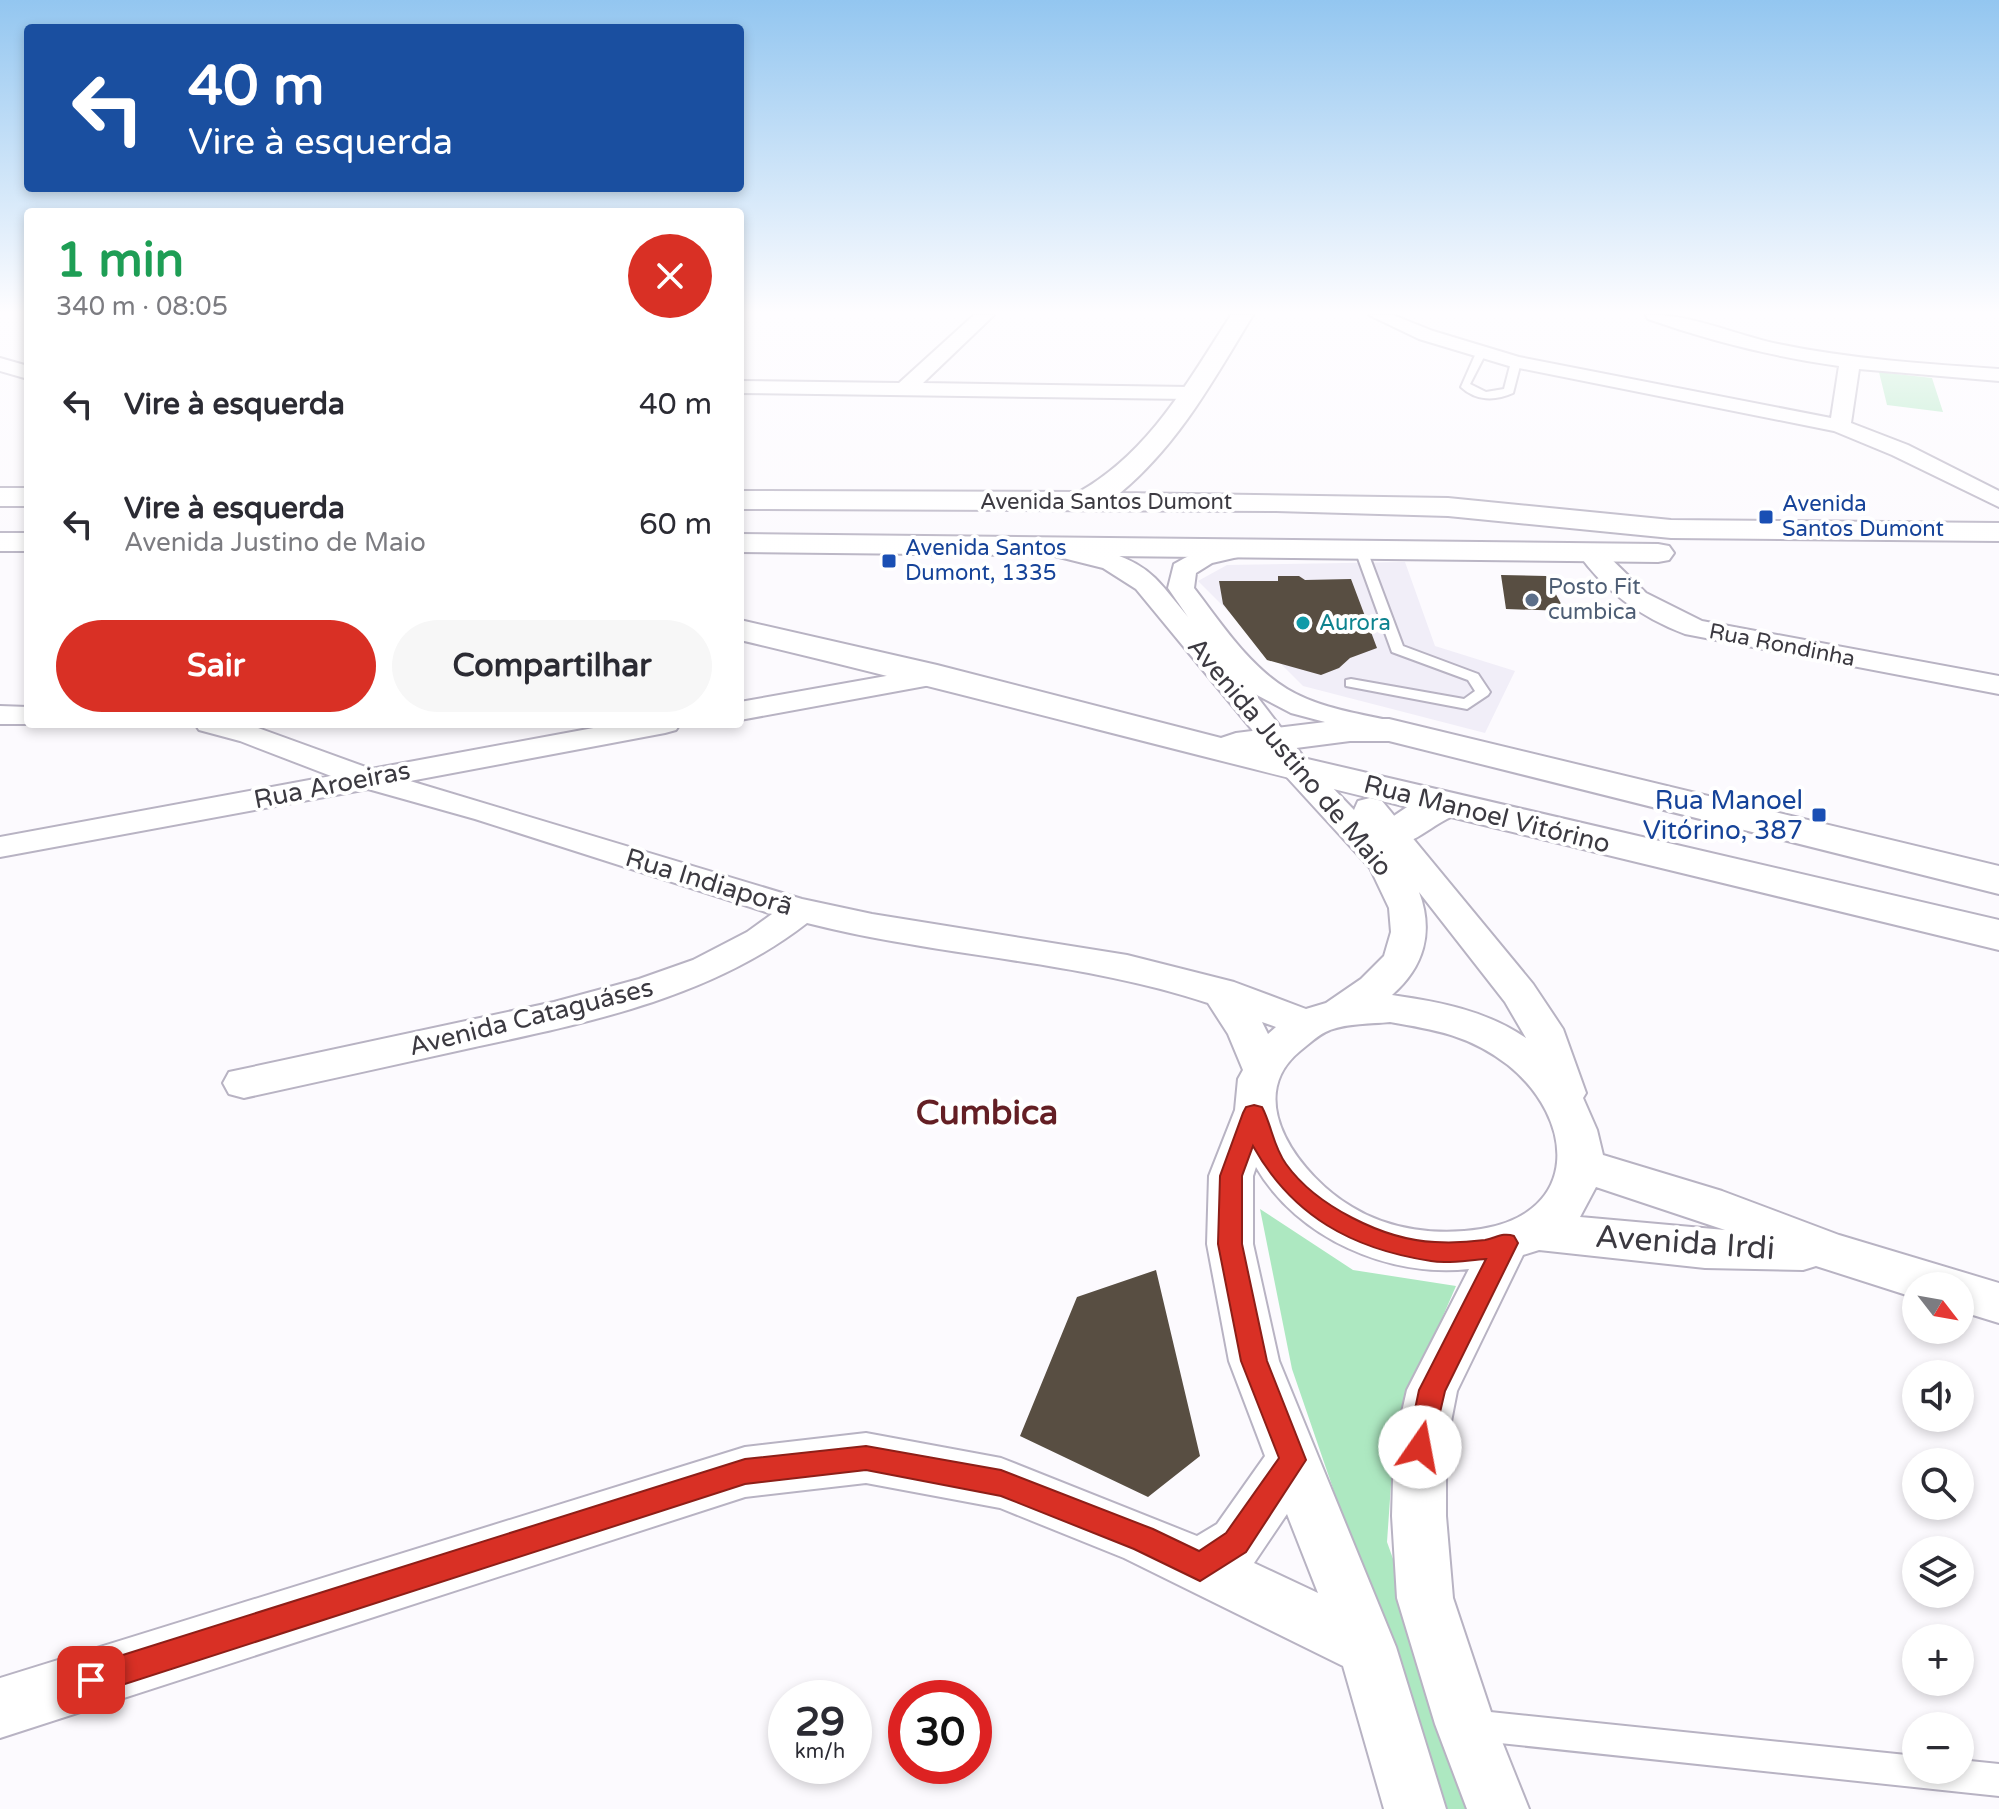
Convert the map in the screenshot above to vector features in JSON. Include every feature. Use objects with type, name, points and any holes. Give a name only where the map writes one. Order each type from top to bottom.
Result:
[{"type":"main road","points":[[1082,503],[1117,484],[1167,432],[1186,399]]},
{"type":"main road","points":[[1167,432],[1161,459],[1172,473],[1210,492],[1276,502]]},
{"type":"main road","points":[[0,497],[24,497]]},
{"type":"main road","points":[[1370,505],[1411,499],[1999,503]]},
{"type":"main road","name":"Avenida Santos Dumont","points":[[744,500],[1276,502],[1499,511],[1671,529],[1999,532]]},
{"type":"main road","points":[[744,536],[969,531],[981,527],[987,520],[991,501]]},
{"type":"main road","points":[[0,542],[24,542]]},
{"type":"main road","name":"Avenida Santos Dumont","points":[[744,543],[1591,553],[1999,553]]},
{"type":"main road","name":"Rua Manoel Vitórino","points":[[744,631],[937,676],[1208,747],[1286,753],[1344,779],[1999,935]]},
{"type":"main road","name":"Rua Manoel Vitórino","points":[[1286,753],[1350,730],[1389,730],[1999,880]]},
{"type":"main road","points":[[1394,835],[1420,816],[1450,803]]},
{"type":"street","points":[[1705,399],[1840,426],[1900,450],[1999,503]]},
{"type":"street","points":[[1840,426],[1844,399]]},
{"type":"street","name":"Avenida Justino de Maio","points":[[1048,547],[1095,557],[1133,572],[1286,753],[1358,830],[1389,870],[1407,908],[1409,933],[1403,960],[1380,986],[1322,1019]]},
{"type":"street","name":"Rua Manoel Vitórino","points":[[1242,549],[1204,557],[1183,570],[1181,588],[1210,626],[1258,682],[1276,695],[1296,704],[1389,730]]},
{"type":"street","name":"Rua Rondinha","points":[[1591,553],[1634,600],[1659,615],[1695,628],[1999,685]]},
{"type":"street","points":[[829,695],[856,676],[866,659]]},
{"type":"street","points":[[744,710],[937,676]]},
{"type":"street","points":[[0,715],[24,716]]},
{"type":"street","name":"Rua Indiaporã","points":[[223,728],[302,752],[368,779],[503,817],[801,910],[894,930],[1162,974],[1322,1019]]},
{"type":"street","name":"Rua Aroeiras","points":[[0,847],[642,728]]},
{"type":"street","points":[[503,817],[489,792],[490,781],[512,751]]},
{"type":"street","name":"Avenida Justino de Maio","points":[[1344,779],[1394,835],[1519,993],[1543,1029],[1570,1110]]},
{"type":"street","name":"Avenida Cataguáses","points":[[244,1083],[554,1016],[651,989],[706,969],[760,941],[801,910]]},
{"type":"street","points":[[1220,991],[1247,1031],[1258,1091],[1262,1143],[1279,1172],[1314,1206],[1367,1236],[1433,1252],[1488,1249],[1522,1237]]},
{"type":"street","points":[[1415,1809],[1367,1647],[1254,1361],[1230,1244],[1231,1176],[1275,1049],[1322,1019],[1390,1008],[1438,1015],[1481,1030],[1523,1055],[1550,1081],[1570,1110],[1582,1151],[1574,1193],[1522,1237],[1432,1390],[1420,1447],[1419,1516],[1425,1598],[1465,1724],[1498,1809]]},
{"type":"street","name":"Avenida Irdi","points":[[1579,1165],[1706,1204],[1832,1252],[1902,1273]]},
{"type":"street","name":"Avenida Irdi","points":[[1522,1237],[1705,1249],[1832,1252]]},
{"type":"street","points":[[1974,1295],[1999,1303]]},
{"type":"street","points":[[0,1708],[745,1472],[866,1458],[1001,1483],[1143,1539],[1367,1647]]},
{"type":"street","points":[[1200,1567],[1236,1543],[1293,1460]]},
{"type":"lane","points":[[1351,683],[1467,704],[1483,692],[1473,677],[1397,649],[1361,550]]},
{"type":"lane","points":[[1465,1724],[1999,1780]]},
{"type":"shaded area","points":[[1405,562],[1435,646],[1515,671],[1485,733],[1303,686],[1198,581],[1227,565]]},
{"type":"green space","points":[[1886,399],[1939,399],[1943,412],[1887,405]]},
{"type":"green space","points":[[1260,1209],[1353,1270],[1456,1286],[1395,1427],[1387,1542],[1482,1809],[1443,1809],[1292,1369]]},
{"type":"building","name":"Posto Fit cumbica","points":[[1501,575],[1546,576],[1565,611],[1506,609]]},
{"type":"building","name":"Aurora","points":[[1278,576],[1299,576],[1305,580],[1351,579],[1377,648],[1350,658],[1339,668],[1321,675],[1267,660],[1223,604],[1219,581],[1278,581]]},
{"type":"building","points":[[1156,1270],[1200,1456],[1148,1497],[1020,1436],[1077,1297]]},
{"type":"place","name":"Avenida Santos Dumont","points":[[1766,517]]},
{"type":"place","name":"Avenida Santos Dumont, 1335","points":[[889,561]]},
{"type":"place","name":"Posto Fit cumbica","points":[[1532,600]]},
{"type":"place","name":"Aurora","points":[[1303,623]]},
{"type":"place","name":"Rua Manoel Vitórino, 387","points":[[1819,815]]},
{"type":"district","name":"Cumbica","points":[[987,1113]]},
{"type":"route","points":[[91,1680],[745,1472],[866,1458],[1001,1483],[1143,1539],[1200,1567],[1236,1543],[1293,1460],[1254,1361],[1230,1244],[1231,1176],[1254,1113],[1262,1143],[1279,1172],[1314,1206],[1367,1236],[1433,1252],[1488,1249],[1506,1243],[1432,1390],[1420,1447]]}]
